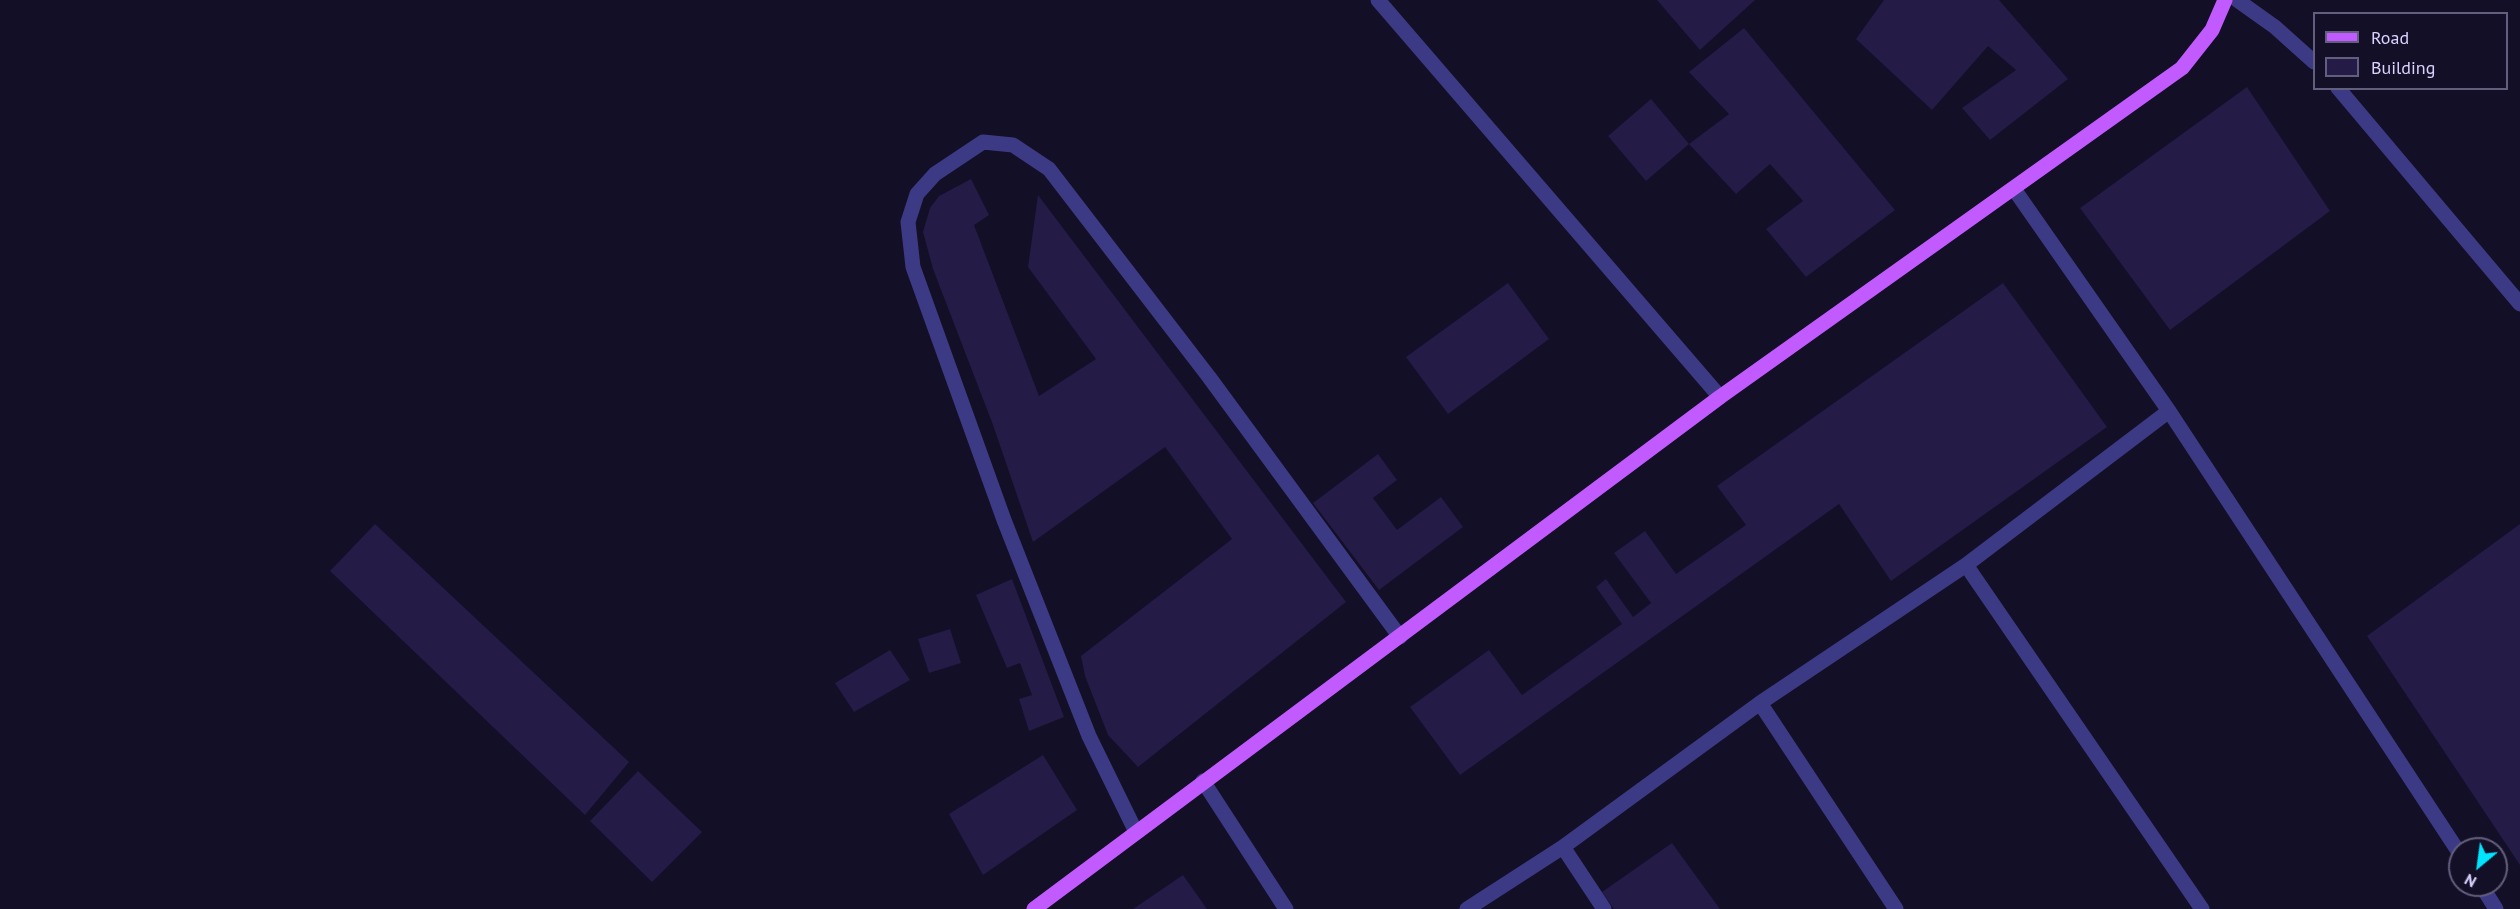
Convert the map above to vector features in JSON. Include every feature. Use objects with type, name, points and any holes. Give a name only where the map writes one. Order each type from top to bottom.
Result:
[{"type":"main road","points":[[1034,909],[1720,398],[2182,68],[2212,30],[2225,0]]},
{"type":"street","points":[[1378,0],[1720,398]]},
{"type":"street","points":[[2237,0],[2275,27],[2313,61]]},
{"type":"street","points":[[2340,90],[2520,304]]},
{"type":"street","points":[[1136,832],[1089,736],[1004,519],[913,267],[908,222],[917,194],[935,174],[983,142],[1013,145],[1049,169],[1216,386],[1400,637]]},
{"type":"street","points":[[2014,189],[2169,411],[2449,837]]},
{"type":"street","points":[[1467,909],[1563,847],[1760,703],[1966,565],[2169,411]]},
{"type":"street","points":[[1966,565],[2202,909]]},
{"type":"street","points":[[1760,703],[1896,909]]},
{"type":"street","points":[[1203,781],[1286,909]]},
{"type":"street","points":[[1563,847],[1604,909]]},
{"type":"building","points":[[1657,0],[1755,0],[1700,50]]},
{"type":"building","points":[[1884,0],[1999,0],[2068,79],[1990,140],[1962,108],[2016,70],[1988,46],[1932,110],[1856,39]]},
{"type":"building","points":[[1744,28],[1895,210],[1806,277],[1766,229],[1803,201],[1770,164],[1736,194],[1689,144],[1729,114],[1689,72]]},
{"type":"building","points":[[2247,87],[2330,211],[2170,330],[2080,208]]},
{"type":"building","points":[[1651,99],[1689,144],[1646,181],[1608,136]]},
{"type":"building","points":[[971,179],[989,215],[974,225],[1039,396],[1096,359],[1028,267],[1038,195],[1346,602],[1138,767],[1108,735],[1085,676],[1081,656],[1232,539],[1165,447],[1033,542],[993,425],[933,269],[923,232],[930,208],[939,196]]},
{"type":"building","points":[[1508,283],[1549,339],[1448,414],[1406,357]]},
{"type":"building","points":[[2003,283],[2107,427],[1891,581],[1839,504],[1460,775],[1410,707],[1489,650],[1522,695],[1622,624],[1596,587],[1606,579],[1633,617],[1651,603],[1614,553],[1645,531],[1676,574],[1746,525],[1717,486]]},
{"type":"building","points":[[1378,454],[1397,480],[1373,498],[1397,530],[1441,497],[1463,527],[1379,590],[1313,503]]},
{"type":"building","points":[[375,524],[629,762],[585,815],[330,571]]},
{"type":"building","points":[[2520,524],[2520,865],[2508,847],[2508,837],[2501,837],[2367,636]]},
{"type":"building","points":[[1012,579],[1064,717],[1029,731],[1019,699],[1032,695],[1020,663],[1007,668],[976,595]]},
{"type":"building","points":[[950,629],[961,663],[929,673],[918,639]]},
{"type":"building","points":[[890,650],[910,680],[854,712],[835,683]]},
{"type":"building","points":[[1043,755],[1077,810],[983,875],[949,814]]},
{"type":"building","points":[[638,771],[702,832],[652,882],[590,821]]},
{"type":"building","points":[[1672,843],[1720,909],[1614,909],[1602,892]]},
{"type":"building","points":[[1183,875],[1207,909],[1133,909]]}]
